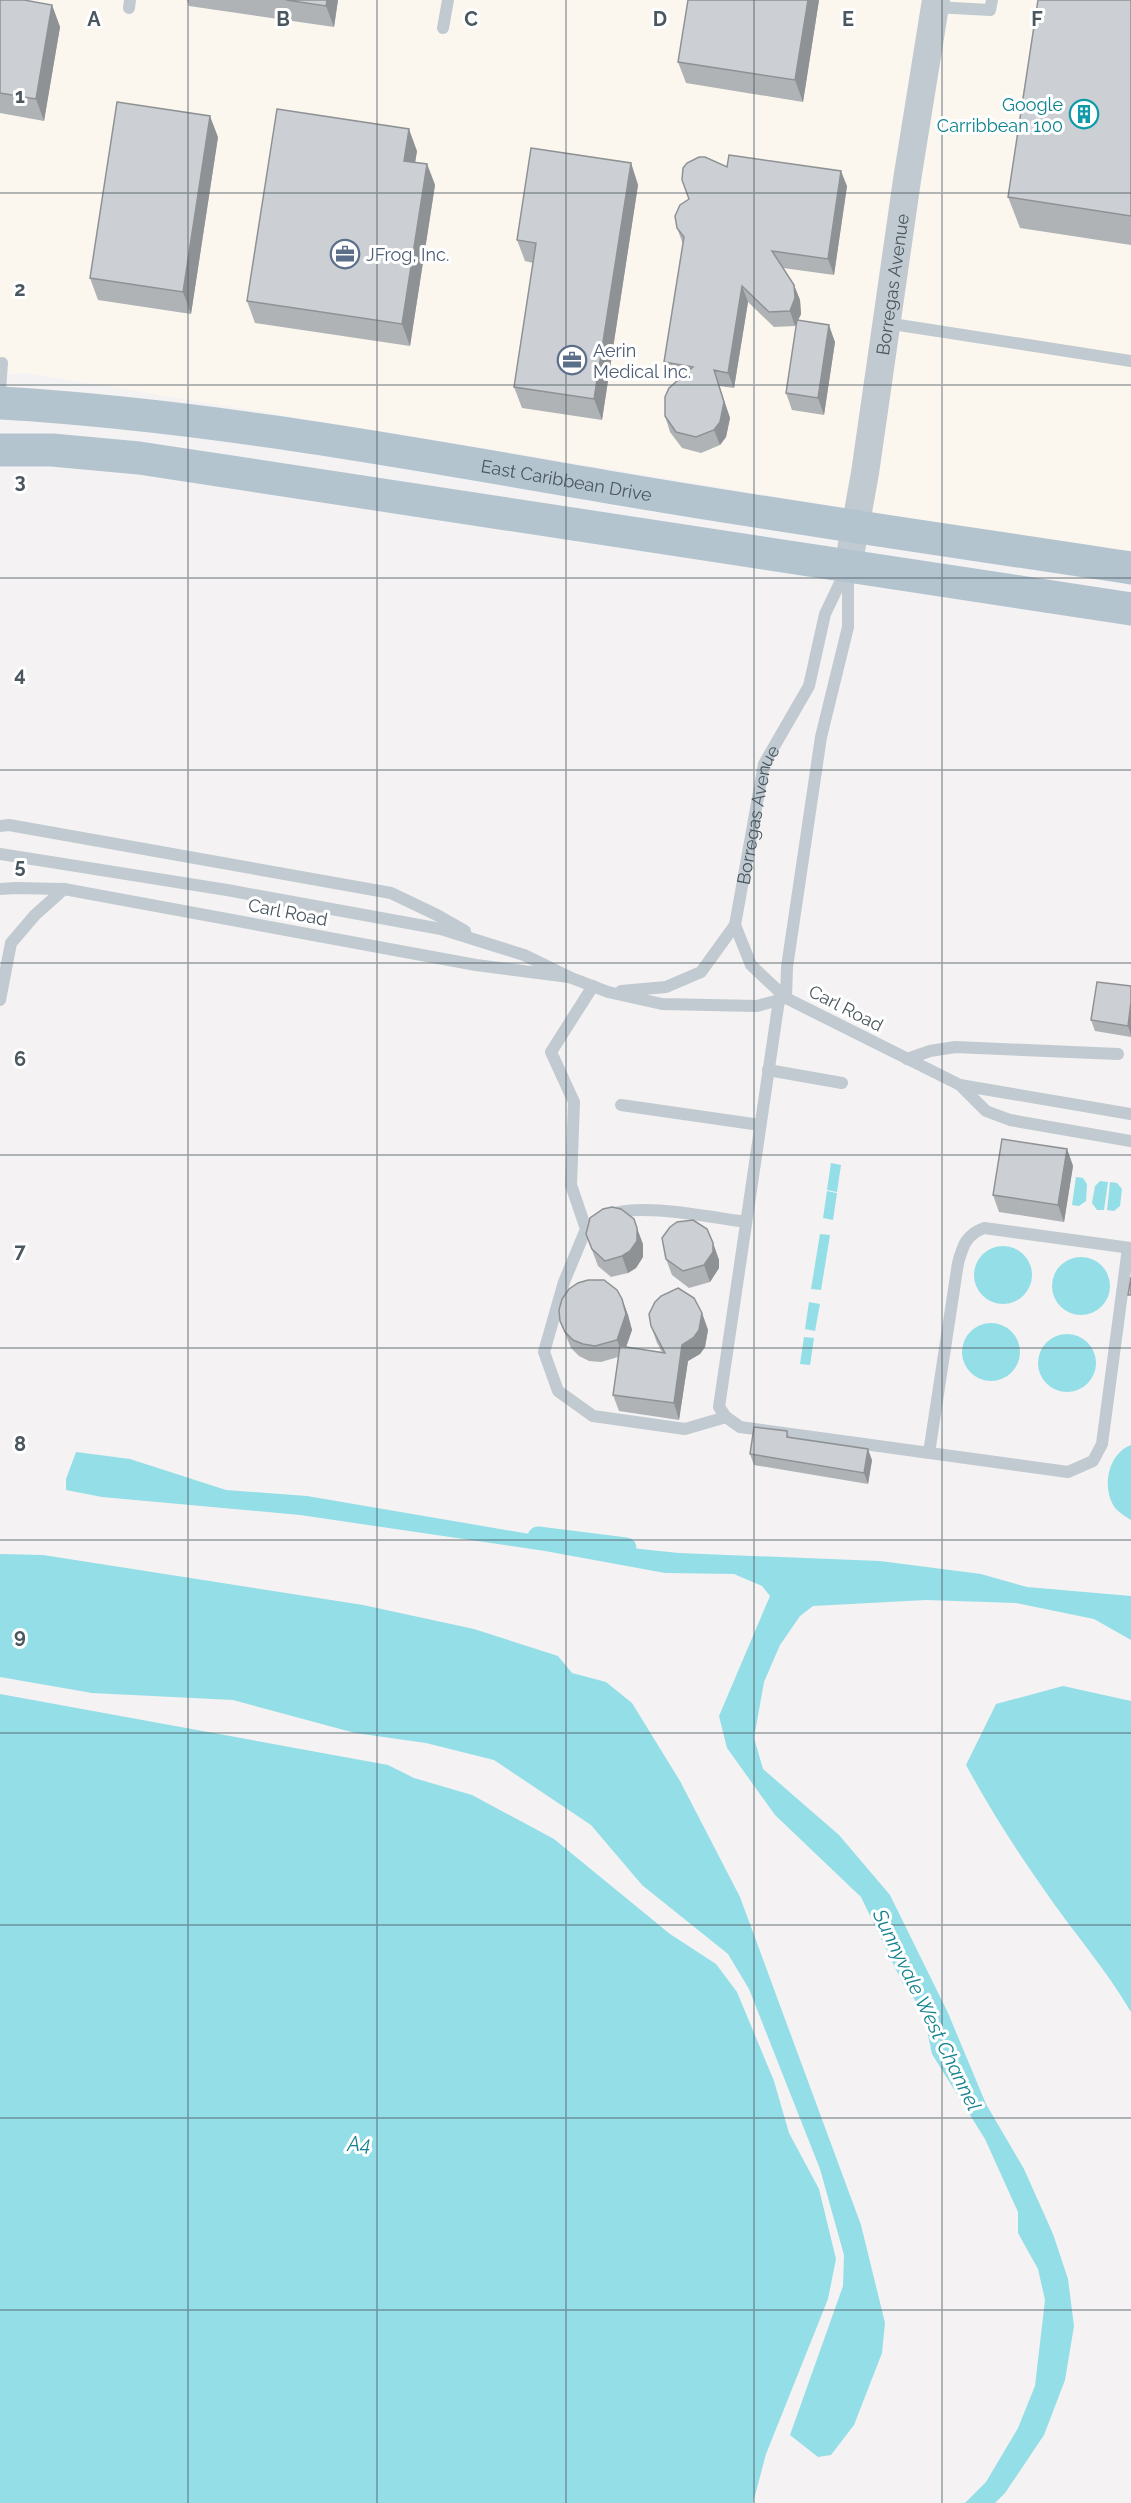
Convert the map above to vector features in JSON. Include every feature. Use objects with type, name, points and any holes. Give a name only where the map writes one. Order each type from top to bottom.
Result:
[{"type":"main road","name":"East Caribbean Drive","points":[[0,403],[71,407],[220,425],[1131,568]]},
{"type":"main road","points":[[0,450],[52,450],[139,458],[1131,609]]},
{"type":"street","name":"Borregas Avenue","points":[[848,567],[936,4]]},
{"type":"lane","points":[[443,28],[448,0]]},
{"type":"lane","points":[[936,4],[990,10],[992,0]]},
{"type":"lane","points":[[886,323],[1131,361]]},
{"type":"lane","points":[[0,390],[2,363]]},
{"type":"lane","name":"Borregas Avenue","points":[[608,992],[666,987],[701,972],[735,925],[764,764],[808,686],[825,614],[848,567]]},
{"type":"lane","name":"Borregas Avenue","points":[[726,1417],[719,1407],[768,1070],[783,999],[821,738],[848,627],[848,567]]},
{"type":"lane","name":"Carl Road","points":[[0,826],[9,825],[391,893],[437,915],[484,943]]},
{"type":"lane","name":"Carl Road","points":[[0,854],[226,890],[430,927],[524,956],[608,992],[662,1004],[757,1006],[783,999],[960,1085],[1131,1114]]},
{"type":"lane","name":"Carl Road","points":[[0,889],[64,889],[476,965],[569,977]]},
{"type":"lane","points":[[0,1000],[11,943],[35,915],[64,889]]},
{"type":"lane","points":[[735,925],[751,964],[783,999]]},
{"type":"lane","points":[[586,1228],[571,1185],[574,1102],[551,1052],[593,986]]},
{"type":"lane","points":[[907,1059],[930,1051],[955,1047],[1118,1054]]},
{"type":"lane","points":[[768,1070],[842,1083]]},
{"type":"lane","name":"Carl Road","points":[[960,1085],[986,1111],[1010,1120],[1131,1141]]},
{"type":"lane","points":[[621,1106],[760,1125]]},
{"type":"lane","points":[[746,1222],[642,1209],[618,1210],[586,1228],[564,1282],[544,1352],[558,1391],[593,1416],[685,1429],[726,1417],[740,1427],[929,1453],[1068,1472],[1093,1461],[1102,1444],[1125,1321],[1130,1248],[984,1228],[972,1233],[963,1244],[958,1263],[929,1453]]},
{"type":"shaded area","points":[[0,0],[1131,0],[1131,555],[27,373],[0,375]]},
{"type":"water","points":[[831,1163],[841,1165],[837,1192],[827,1190]]},
{"type":"water","points":[[1076,1177],[1083,1178],[1087,1184],[1086,1201],[1079,1206],[1072,1205]]},
{"type":"water","points":[[1100,1181],[1108,1182],[1104,1210],[1097,1210],[1092,1203],[1095,1186]]},
{"type":"water","points":[[1110,1182],[1117,1183],[1122,1189],[1120,1206],[1114,1211],[1107,1210]]},
{"type":"water","points":[[827,1191],[837,1193],[833,1220],[823,1218]]},
{"type":"water","points":[[820,1234],[830,1235],[821,1290],[811,1289]]},
{"type":"water","points":[[997,1246],[1009,1246],[1024,1254],[1032,1269],[1032,1281],[1024,1296],[1009,1304],[997,1304],[982,1296],[974,1281],[974,1269],[982,1254]]},
{"type":"water","points":[[1075,1257],[1087,1257],[1102,1265],[1110,1280],[1110,1292],[1102,1307],[1087,1315],[1075,1315],[1060,1307],[1052,1292],[1052,1280],[1060,1265]]},
{"type":"water","points":[[809,1302],[820,1304],[815,1331],[805,1329]]},
{"type":"water","points":[[985,1323],[997,1323],[1012,1331],[1020,1346],[1020,1358],[1012,1373],[997,1381],[985,1381],[970,1373],[962,1358],[962,1346],[970,1331]]},
{"type":"water","points":[[1061,1334],[1073,1334],[1088,1342],[1096,1357],[1096,1369],[1088,1384],[1073,1392],[1061,1392],[1046,1384],[1038,1369],[1038,1357],[1046,1342]]},
{"type":"water","points":[[804,1337],[814,1338],[810,1365],[800,1364]]},
{"type":"water","points":[[1131,1445],[1131,1520],[1116,1509],[1111,1501],[1108,1483],[1109,1473],[1116,1456]]},
{"type":"water","name":"Sunnyvale West Channel","points":[[76,1452],[130,1459],[226,1490],[307,1496],[582,1543],[679,1553],[880,1561],[981,1574],[1027,1587],[1131,1596],[1131,1640],[1094,1619],[1016,1603],[926,1600],[813,1606],[800,1616],[780,1645],[764,1682],[754,1738],[763,1769],[839,1835],[890,1895],[948,2013],[986,2104],[1024,2169],[1053,2234],[1068,2279],[1074,2326],[1065,2380],[1044,2435],[1005,2493],[995,2503],[965,2503],[986,2482],[1018,2428],[1035,2386],[1045,2300],[1038,2269],[1018,2233],[1018,2212],[985,2139],[932,2054],[923,2011],[903,1984],[861,1897],[775,1815],[727,1748],[719,1716],[770,1596],[762,1586],[734,1574],[665,1573],[545,1551],[300,1515],[102,1497],[66,1490],[66,1479]]},
{"type":"water","points":[[0,1554],[43,1555],[363,1605],[474,1629],[558,1656],[572,1673],[606,1682],[632,1703],[680,1781],[740,1897],[861,2225],[885,2323],[882,2353],[854,2425],[831,2455],[818,2457],[790,2435],[843,2286],[844,2255],[820,2169],[749,1989],[728,1954],[642,1885],[591,1825],[494,1760],[426,1743],[355,1733],[233,1700],[92,1693],[0,1677]]},
{"type":"water","points":[[1063,1686],[1131,1701],[1131,2012],[1024,1860],[966,1765],[996,1704]]},
{"type":"water","name":"A4","points":[[0,1694],[388,1765],[414,1778],[472,1795],[554,1839],[670,1934],[716,1964],[737,1992],[774,2081],[789,2133],[819,2189],[836,2259],[828,2299],[766,2454],[753,2503],[0,2503]]},
{"type":"building","points":[[0,0],[24,0],[52,5],[36,99],[0,93]]},
{"type":"building","points":[[286,0],[327,0],[326,6]]},
{"type":"building","points":[[688,0],[808,0],[795,80],[678,62]]},
{"type":"building","name":"Google Carribbean 100","points":[[1038,0],[1131,0],[1131,216],[1008,197]]},
{"type":"building","points":[[117,102],[210,116],[183,292],[90,278]]},
{"type":"building","name":"JFrog, Inc.","points":[[277,109],[409,129],[404,161],[427,164],[402,324],[247,301]]},
{"type":"building","points":[[531,148],[631,163],[594,399],[514,387],[536,243],[517,240]]},
{"type":"building","points":[[729,155],[841,171],[828,259],[772,251],[794,285],[795,298],[790,311],[769,312],[742,286],[728,373],[714,370],[724,402],[720,422],[714,430],[696,437],[676,432],[665,416],[665,397],[669,388],[693,367],[664,362],[684,237],[677,228],[675,216],[680,205],[689,199],[682,180],[683,168],[687,163],[699,157],[705,157],[727,167]]},
{"type":"building","points":[[797,320],[829,325],[818,398],[786,393]]},
{"type":"building","points":[[1097,982],[1131,986],[1128,1026],[1091,1020]]},
{"type":"building","points":[[1002,1139],[1067,1149],[1058,1205],[993,1195]]},
{"type":"building","points":[[612,1207],[621,1209],[634,1219],[637,1241],[630,1251],[622,1256],[605,1261],[592,1249],[586,1234],[590,1218],[603,1209]]},
{"type":"building","points":[[693,1220],[707,1229],[713,1243],[713,1252],[704,1265],[683,1271],[666,1259],[662,1238],[677,1222]]},
{"type":"building","points":[[1131,1277],[1131,1295],[1128,1295]]},
{"type":"building","points":[[588,1280],[604,1280],[617,1290],[622,1299],[626,1314],[617,1340],[595,1346],[573,1340],[565,1332],[560,1321],[559,1310],[562,1299],[569,1289]]},
{"type":"building","points":[[678,1288],[694,1298],[702,1313],[699,1330],[694,1337],[682,1345],[674,1403],[613,1395],[620,1346],[665,1353],[651,1326],[649,1314],[661,1296]]},
{"type":"building","points":[[754,1427],[787,1431],[787,1437],[868,1449],[864,1473],[750,1454]]},
{"type":"waterway","points":[[538,1537],[626,1548]]},
{"type":"place","name":"Google Carribbean 100","points":[[1084,114]]},
{"type":"place","name":"JFrog, Inc.","points":[[345,254]]},
{"type":"place","name":"Aerin Medical Inc.","points":[[572,360]]}]
